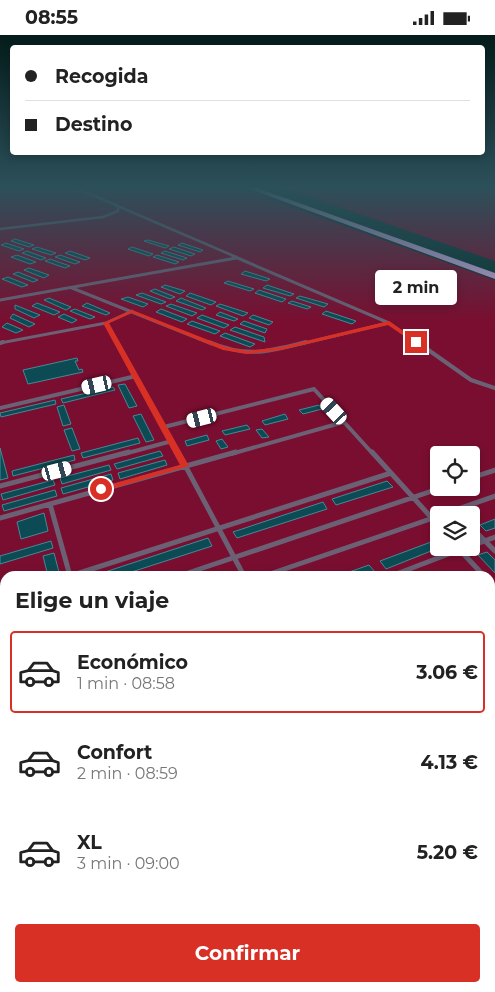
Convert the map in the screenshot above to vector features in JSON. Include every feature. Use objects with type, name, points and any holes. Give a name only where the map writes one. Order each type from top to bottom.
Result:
[{"type":"highway","points":[[374,233],[495,276]]},
{"type":"highway","points":[[395,233],[495,268]]},
{"type":"lane","points":[[179,233],[389,323],[471,380],[495,388]]},
{"type":"lane","points":[[0,301],[237,258]]},
{"type":"lane","points":[[72,288],[225,349],[247,353],[275,350],[389,323]]},
{"type":"lane","points":[[0,343],[106,323],[132,311]]},
{"type":"lane","points":[[106,323],[172,441],[241,571]]},
{"type":"lane","points":[[0,408],[136,377]]},
{"type":"lane","points":[[164,427],[314,389],[430,516]]},
{"type":"lane","points":[[0,517],[344,422]]},
{"type":"lane","points":[[0,486],[172,441]]},
{"type":"lane","points":[[480,475],[495,470]]},
{"type":"lane","points":[[86,571],[391,473]]},
{"type":"lane","points":[[193,571],[430,492]]},
{"type":"lane","points":[[466,506],[495,496]]},
{"type":"lane","points":[[50,504],[69,571]]},
{"type":"lane","points":[[278,571],[430,519]]},
{"type":"lane","points":[[480,536],[495,551]]},
{"type":"lane","points":[[480,543],[495,537]]},
{"type":"lane","points":[[404,571],[441,556]]},
{"type":"lane","points":[[465,556],[479,571]]},
{"type":"shaded area","points":[[0,233],[363,233],[495,280],[495,571],[0,571]]},
{"type":"shaded area","points":[[413,233],[495,233],[495,261]]},
{"type":"building","points":[[15,239],[34,245],[29,247],[11,241]]},
{"type":"building","points":[[148,240],[169,246],[165,248],[144,241]]},
{"type":"building","points":[[6,243],[24,249],[19,251],[1,245]]},
{"type":"building","points":[[182,243],[203,250],[200,252],[178,245]]},
{"type":"building","points":[[37,247],[56,253],[51,255],[32,249]]},
{"type":"building","points":[[132,247],[153,254],[149,256],[128,249]]},
{"type":"building","points":[[174,247],[195,254],[191,256],[169,249]]},
{"type":"building","points":[[27,251],[46,258],[41,260],[22,253]]},
{"type":"building","points":[[70,251],[90,258],[85,260],[65,253]]},
{"type":"building","points":[[165,251],[187,258],[183,260],[161,253]]},
{"type":"building","points":[[17,255],[36,262],[30,264],[11,257]]},
{"type":"building","points":[[60,255],[80,262],[75,264],[55,257]]},
{"type":"building","points":[[157,255],[179,262],[175,264],[153,257]]},
{"type":"building","points":[[50,259],[70,266],[65,268],[45,261]]},
{"type":"building","points":[[29,268],[49,275],[44,278],[24,270]]},
{"type":"building","points":[[245,271],[270,279],[266,281],[241,274]]},
{"type":"building","points":[[18,272],[38,280],[33,282],[13,274]]},
{"type":"building","points":[[8,277],[28,285],[22,287],[2,279]]},
{"type":"building","points":[[228,281],[254,289],[250,291],[224,283]]},
{"type":"building","points":[[165,285],[185,291],[180,294],[161,287]]},
{"type":"building","points":[[267,285],[294,294],[290,296],[263,288]]},
{"type":"building","points":[[155,289],[175,297],[170,299],[150,291]]},
{"type":"building","points":[[259,290],[286,299],[282,302],[255,293]]},
{"type":"building","points":[[142,293],[166,302],[161,304],[136,295]]},
{"type":"building","points":[[190,293],[216,302],[211,305],[186,296]]},
{"type":"building","points":[[300,296],[328,304],[324,307],[296,298]]},
{"type":"building","points":[[128,297],[148,304],[143,307],[121,299]]},
{"type":"building","points":[[49,298],[71,307],[66,310],[44,300]]},
{"type":"building","points":[[181,298],[206,308],[202,310],[176,301]]},
{"type":"building","points":[[292,301],[311,307],[307,309],[288,303]]},
{"type":"building","points":[[37,303],[60,312],[54,315],[32,306]]},
{"type":"building","points":[[87,303],[110,313],[106,315],[82,306]]},
{"type":"building","points":[[171,304],[197,313],[192,316],[166,306]]},
{"type":"building","points":[[220,304],[248,313],[243,316],[216,306]]},
{"type":"building","points":[[15,305],[40,315],[34,318],[15,309]]},
{"type":"building","points":[[75,309],[95,317],[90,319],[70,311]]},
{"type":"building","points":[[161,309],[187,319],[182,322],[156,312]]},
{"type":"building","points":[[326,311],[356,321],[352,324],[322,314]]},
{"type":"building","points":[[220,312],[238,319],[234,321],[216,315]]},
{"type":"building","points":[[13,314],[35,324],[29,327],[10,318]]},
{"type":"building","points":[[64,314],[77,320],[72,323],[58,317]]},
{"type":"building","points":[[202,315],[229,325],[224,328],[197,318]]},
{"type":"building","points":[[253,315],[273,322],[269,325],[249,318]]},
{"type":"building","points":[[192,321],[220,331],[215,334],[187,324]]},
{"type":"building","points":[[244,321],[267,329],[265,333],[240,324]]},
{"type":"building","points":[[7,323],[23,330],[16,333],[2,327]]},
{"type":"building","points":[[235,327],[264,337],[265,342],[230,330]]},
{"type":"building","points":[[225,333],[255,344],[250,347],[220,336]]},
{"type":"building","points":[[77,358],[78,361],[75,361],[79,370],[82,369],[83,372],[28,384],[23,370]]},
{"type":"building","points":[[125,384],[137,406],[129,408],[118,385]]},
{"type":"building","points":[[113,387],[115,390],[63,403],[61,399]]},
{"type":"building","points":[[55,400],[56,404],[1,417],[0,413]]},
{"type":"building","points":[[64,405],[71,424],[63,426],[57,407]]},
{"type":"building","points":[[319,405],[322,409],[303,414],[299,410]]},
{"type":"building","points":[[141,414],[154,440],[146,442],[133,416]]},
{"type":"building","points":[[285,414],[288,419],[265,425],[262,421]]},
{"type":"building","points":[[247,425],[250,429],[225,435],[222,431]]},
{"type":"building","points":[[72,428],[80,449],[72,451],[64,430]]},
{"type":"building","points":[[262,429],[269,437],[262,438],[256,430]]},
{"type":"building","points":[[207,435],[209,440],[187,446],[185,441]]},
{"type":"building","points":[[138,438],[140,443],[83,458],[81,453]]},
{"type":"building","points":[[222,439],[228,447],[221,449],[216,441]]},
{"type":"building","points":[[0,448],[8,478],[0,480]]},
{"type":"building","points":[[160,451],[163,456],[117,469],[114,464]]},
{"type":"building","points":[[74,455],[75,460],[13,476],[12,471]]},
{"type":"building","points":[[165,460],[167,465],[120,479],[118,473]]},
{"type":"building","points":[[109,465],[111,470],[62,484],[60,478]]},
{"type":"building","points":[[111,474],[113,480],[63,494],[61,488]]},
{"type":"building","points":[[53,480],[55,485],[3,500],[1,494]]},
{"type":"building","points":[[387,481],[393,487],[336,505],[332,499]]},
{"type":"building","points":[[55,490],[57,496],[4,511],[2,505]]},
{"type":"building","points":[[323,502],[327,509],[237,538],[233,532]]},
{"type":"building","points":[[44,513],[48,531],[21,539],[17,522]]},
{"type":"building","points":[[495,519],[495,528],[486,531],[480,525]]},
{"type":"building","points":[[208,538],[212,546],[134,571],[108,571]]},
{"type":"building","points":[[51,541],[53,548],[0,564],[0,556]]},
{"type":"building","points":[[430,542],[430,551],[386,569],[380,561]]},
{"type":"building","points":[[487,552],[495,560],[495,571],[479,556],[480,554]]},
{"type":"building","points":[[54,553],[59,571],[47,571],[43,556]]},
{"type":"building","points":[[369,565],[374,571],[352,571]]},
{"type":"route","points":[[101,489],[185,466],[106,323],[132,311],[225,349],[247,353],[281,349],[389,323],[416,342]]}]
